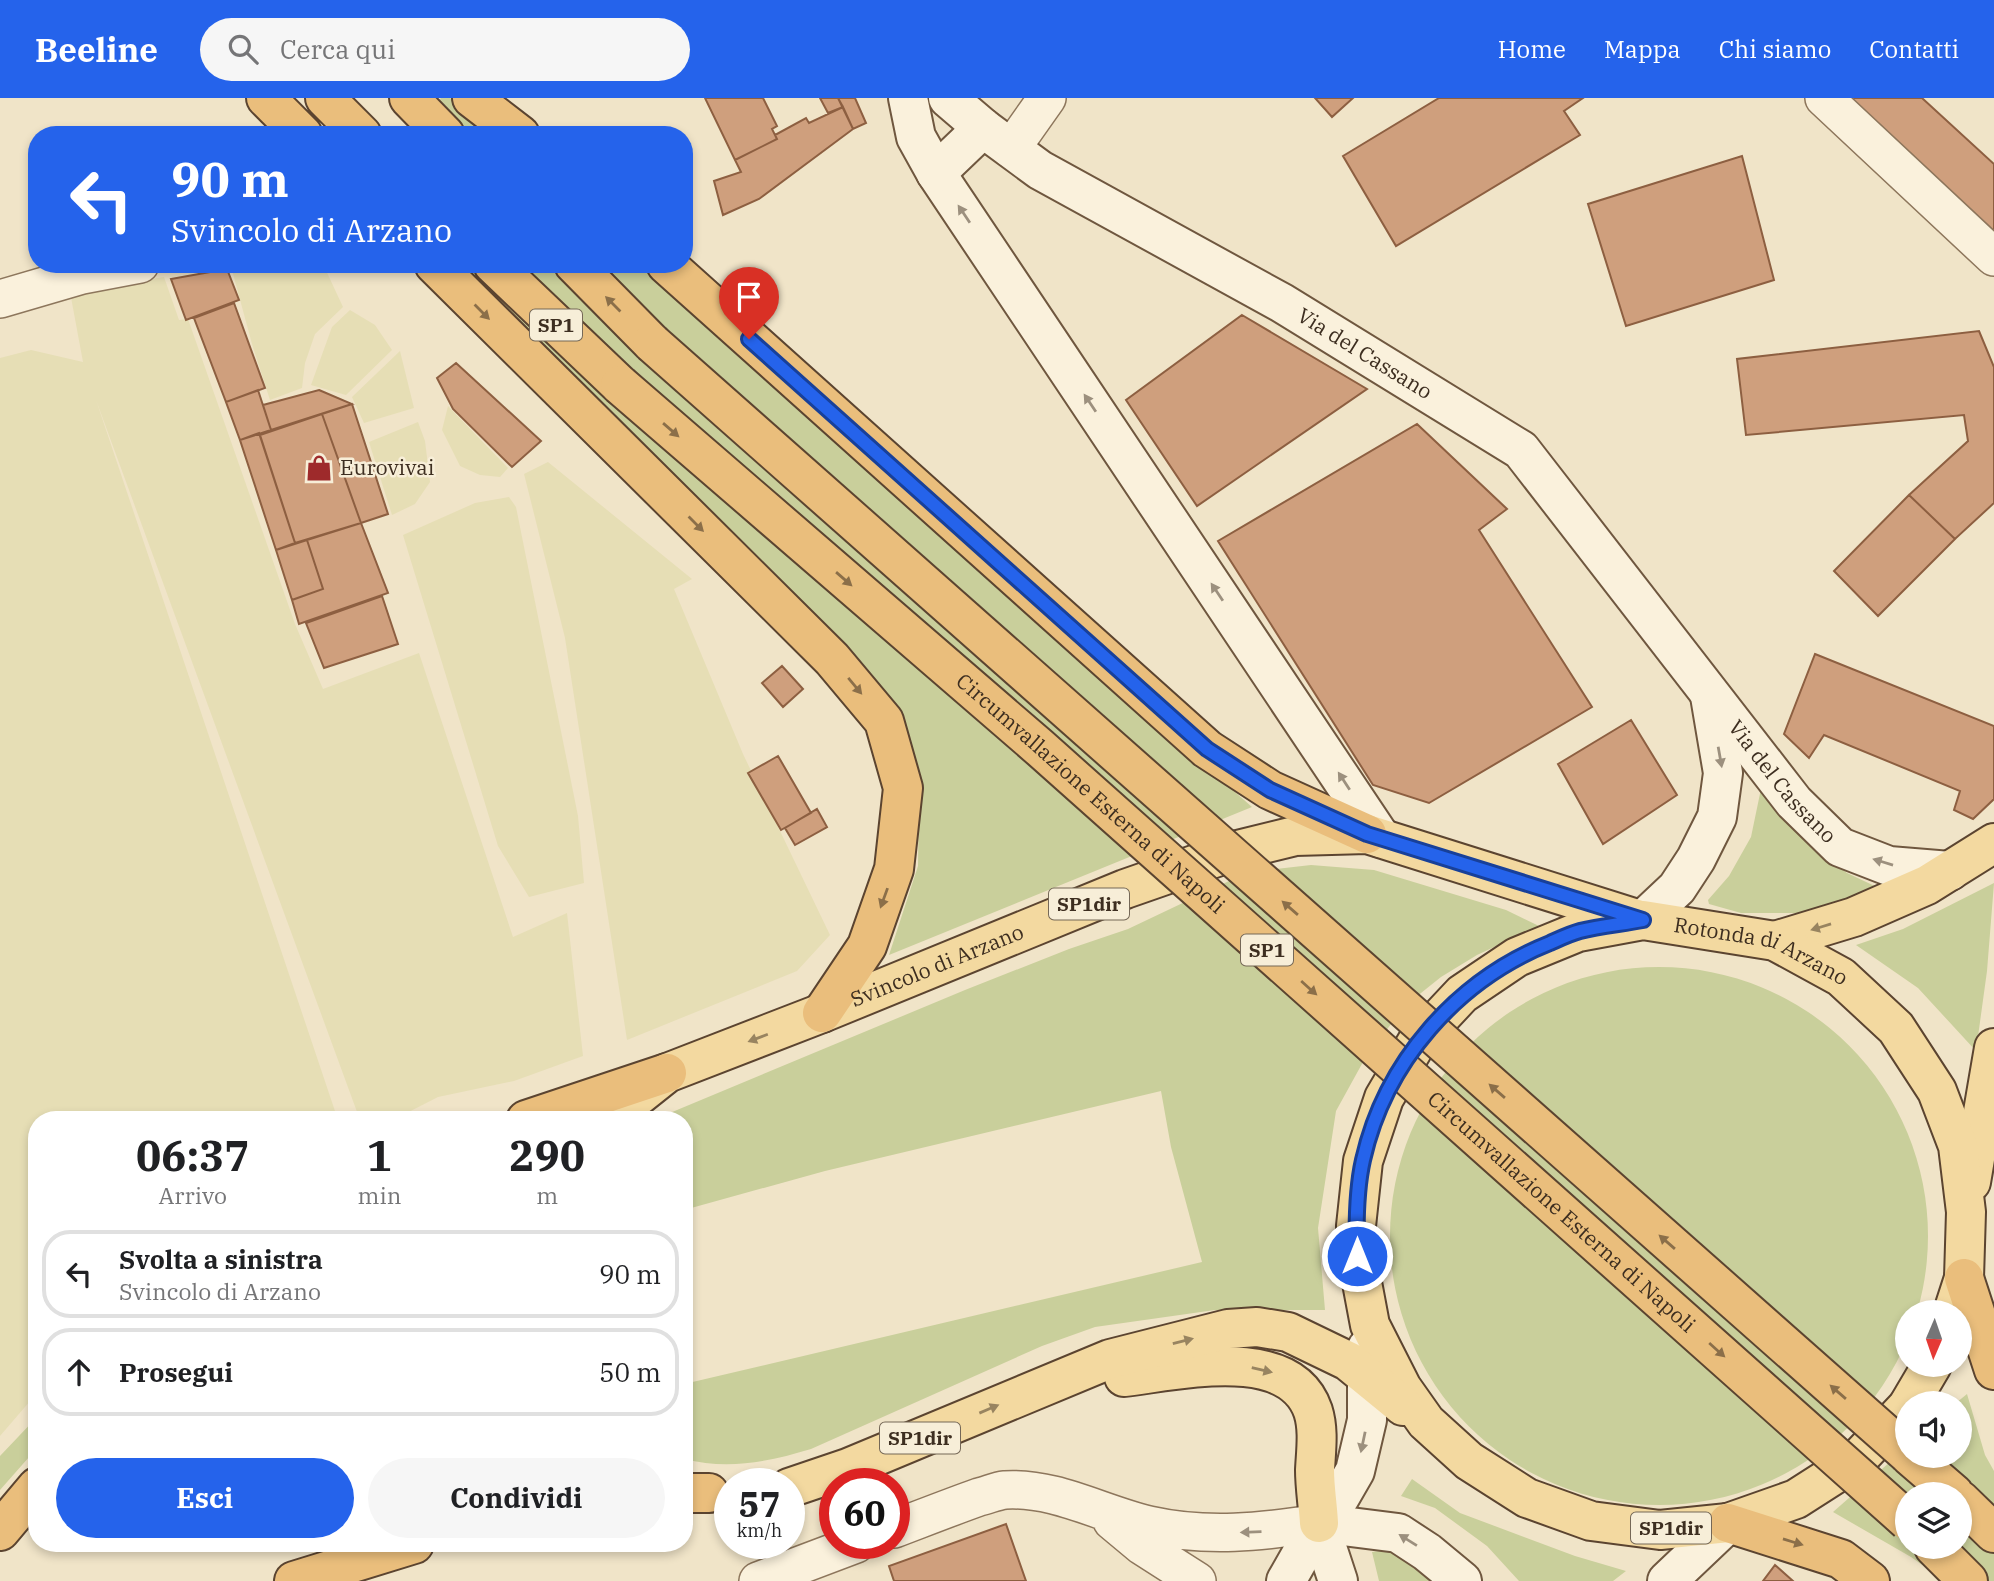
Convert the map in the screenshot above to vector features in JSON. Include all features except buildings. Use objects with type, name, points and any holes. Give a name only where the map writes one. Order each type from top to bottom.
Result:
[{"type":"highway","points":[[266,98],[294,126]]},
{"type":"highway","points":[[325,98],[353,126]]},
{"type":"highway","points":[[409,98],[436,126]]},
{"type":"highway","points":[[472,98],[508,126]]},
{"type":"highway","points":[[442,273],[832,659],[884,721],[903,788],[894,869],[867,946],[822,1013]]},
{"type":"highway","name":"Circumvallazione Esterna di Napoli","points":[[502,273],[620,385],[1050,756],[1895,1509]]},
{"type":"highway","name":"SP1","points":[[583,273],[652,343],[1895,1443]]},
{"type":"highway","points":[[676,273],[1207,749],[1270,790],[1374,836]]},
{"type":"highway","points":[[553,1111],[667,1073]]},
{"type":"highway","points":[[1958,1295],[1994,1370]]},
{"type":"highway","name":"SP1","points":[[1924,1468],[1940,1482]]},
{"type":"highway","points":[[0,1531],[28,1498]]},
{"type":"highway","points":[[1972,1512],[1994,1533]]},
{"type":"highway","points":[[1728,1522],[1840,1559],[1870,1581]]},
{"type":"highway","points":[[294,1581],[388,1552]]},
{"type":"highway","points":[[1946,1559],[1968,1581]]},
{"type":"main road","points":[[908,98],[916,137],[936,173],[1374,836]]},
{"type":"main road","points":[[936,173],[975,117]]},
{"type":"main road","name":"Via del Cassano","points":[[975,117],[1040,170],[1282,303],[1521,450],[1794,802],[1840,847],[1889,866],[1950,871]]},
{"type":"main road","name":"Via del Cassano","points":[[1643,920],[1677,888],[1696,859],[1717,817],[1723,774],[1709,690]]},
{"type":"main road","name":"Svincolo di Arzano","points":[[619,1111],[667,1073],[822,1013],[1125,889],[1234,851],[1295,836],[1374,836],[1643,920]]},
{"type":"main road","points":[[1775,942],[1854,917],[1927,884],[1994,843]]},
{"type":"main road","name":"Rotonda di Arzano","points":[[1895,1419],[1857,1460],[1796,1499],[1728,1522],[1660,1530],[1591,1521],[1527,1499],[1469,1461],[1426,1422],[1402,1388],[1370,1325],[1357,1256],[1356,1226],[1363,1161],[1384,1098],[1417,1042],[1462,994],[1517,957],[1578,932],[1643,920],[1775,942],[1841,977],[1896,1028],[1937,1091],[1958,1146],[1966,1212],[1958,1295]]},
{"type":"main road","points":[[1966,1212],[1994,1048]]},
{"type":"main road","points":[[1286,1581],[1319,1523],[1340,1497],[1355,1471],[1367,1420],[1366,1376],[1370,1325]]},
{"type":"main road","name":"SP1dir","points":[[805,1483],[848,1468],[1110,1359],[1228,1329],[1257,1327],[1288,1332],[1348,1361],[1469,1461]]},
{"type":"main road","points":[[1048,1384],[1236,1366],[1265,1369],[1285,1378],[1303,1392],[1313,1411],[1317,1435],[1315,1472],[1319,1523],[1338,1581]]},
{"type":"main road","points":[[1667,1581],[1728,1522]]},
{"type":"main road","points":[[1319,1523],[1398,1533],[1427,1552],[1462,1581]]},
{"type":"street","points":[[975,117],[1047,98]]},
{"type":"street","points":[[1824,98],[1994,257]]},
{"type":"street","points":[[0,299],[93,273]]},
{"type":"street","points":[[910,1523],[1002,1490],[1029,1490],[1060,1496],[1149,1525],[1214,1534],[1263,1532],[1319,1523]]},
{"type":"street","points":[[1100,1511],[1142,1546],[1197,1581]]},
{"type":"street","points":[[1142,1546],[1169,1581]]},
{"type":"street","points":[[758,1581],[819,1558]]},
{"type":"shaded area","points":[[233,273],[327,273],[343,307],[315,334],[305,363],[302,388],[270,400]]},
{"type":"shaded area","points":[[164,277],[179,320],[188,319],[295,624],[323,689],[419,653],[513,937],[567,913],[583,1056],[514,1081],[438,1097],[411,1111],[357,1111],[96,400],[335,1111],[28,1111],[28,1403],[0,1436],[0,358],[31,350],[83,362],[70,292]]},
{"type":"shaded area","points":[[350,310],[375,325],[392,350],[346,395],[311,385],[332,327]]},
{"type":"shaded area","points":[[400,351],[414,408],[364,423],[352,397]]},
{"type":"shaded area","points":[[448,406],[508,468],[500,477],[480,475],[460,466],[442,430]]},
{"type":"shaded area","points":[[418,422],[425,441],[430,482],[415,504],[392,515],[369,442]]},
{"type":"shaded area","points":[[548,462],[692,579],[674,589],[743,754],[830,935],[797,971],[627,1040],[565,638],[524,474]]},
{"type":"shaded area","points":[[509,497],[516,507],[578,816],[584,883],[529,897],[498,846],[403,535],[475,503]]},
{"type":"green space","points":[[441,98],[450,98],[482,126],[415,126]]},
{"type":"green space","points":[[473,273],[648,273],[1252,807],[889,955],[918,866],[919,791],[906,726]]},
{"type":"green space","points":[[1762,784],[1821,854],[1847,873],[1881,889],[1809,913],[1741,913],[1709,904],[1708,900],[1729,876],[1751,837]]},
{"type":"green space","points":[[1311,865],[1374,870],[1506,910],[1539,926],[1477,955],[1441,977],[1416,997],[1391,1024],[1363,1062],[1336,1111],[1318,1228],[1325,1310],[1215,1310],[1095,1327],[1042,1346],[811,1449],[748,1463],[716,1464],[693,1461],[693,1382],[1202,1262],[1171,1147],[1161,1091],[825,1171],[693,1208],[693,1111],[675,1111],[965,990],[1128,929],[1229,881],[1276,869]]},
{"type":"green space","points":[[1994,883],[1987,971],[1976,1051],[1918,988],[1856,945],[1903,929]]},
{"type":"green space","points":[[1633,968],[1685,968],[1737,979],[1786,999],[1830,1028],[1867,1065],[1896,1109],[1916,1158],[1927,1210],[1927,1262],[1920,1300],[1895,1300],[1895,1365],[1867,1407],[1830,1444],[1786,1473],[1737,1493],[1685,1504],[1633,1504],[1581,1493],[1532,1473],[1488,1444],[1451,1407],[1422,1363],[1402,1314],[1391,1262],[1391,1210],[1402,1158],[1422,1109],[1451,1065],[1488,1028],[1532,999],[1581,979]]},
{"type":"green space","points":[[1972,1411],[1985,1455],[1994,1471],[1994,1581],[1945,1581],[1914,1559],[1972,1559],[1972,1482],[1895,1482],[1895,1548],[1833,1512],[1895,1458],[1895,1468],[1972,1468]]},
{"type":"green space","points":[[28,1426],[28,1458],[0,1490],[0,1456]]},
{"type":"green space","points":[[1412,1479],[1460,1513],[1575,1556],[1626,1571],[1613,1581],[1519,1581],[1487,1546],[1435,1508],[1401,1496]]},
{"type":"green space","points":[[1388,1550],[1435,1581],[1379,1581],[1372,1552]]},
{"type":"place","name":"Eurovivai","points":[[319,468]]},
{"type":"route","points":[[749,339],[1207,749],[1270,790],[1367,834],[1643,920],[1578,932],[1517,957],[1462,994],[1417,1042],[1384,1098],[1363,1161],[1356,1226],[1357,1256]]}]
